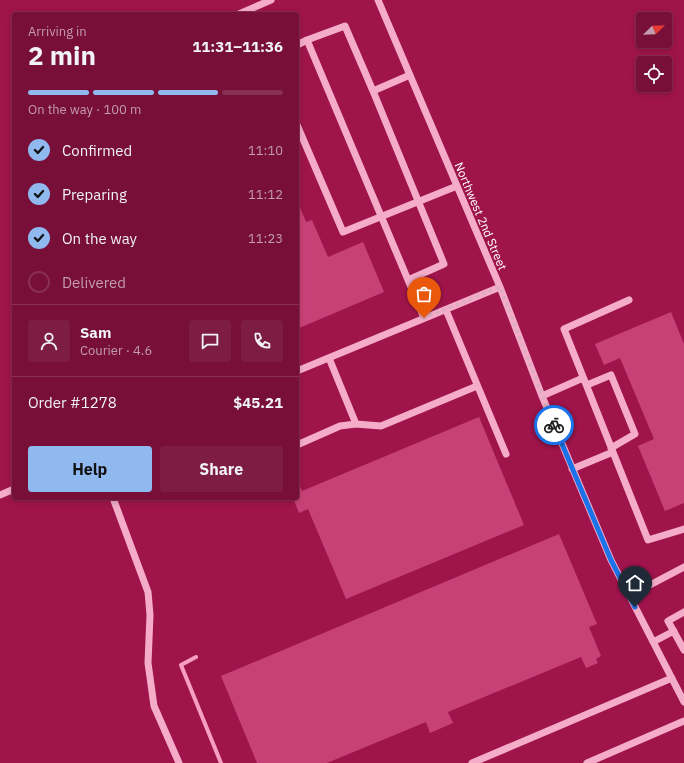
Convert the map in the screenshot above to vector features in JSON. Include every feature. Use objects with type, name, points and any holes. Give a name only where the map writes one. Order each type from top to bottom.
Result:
[{"type":"street","points":[[243,12],[271,0]]},
{"type":"street","name":"Northwest 2nd Street","points":[[378,0],[500,287],[572,469],[629,596],[684,702]]},
{"type":"street","points":[[299,44],[345,26],[444,264],[408,280]]},
{"type":"street","points":[[307,40],[424,318]]},
{"type":"street","points":[[373,91],[410,75]]},
{"type":"street","points":[[299,130],[343,232],[457,186]]},
{"type":"street","points":[[299,370],[500,287]]},
{"type":"street","points":[[629,300],[564,329],[648,540],[684,529]]},
{"type":"street","points":[[446,310],[506,454]]},
{"type":"street","points":[[329,358],[356,424]]},
{"type":"street","points":[[572,469],[612,450],[634,434],[611,375],[587,385]]},
{"type":"street","points":[[542,396],[584,378]]},
{"type":"street","points":[[299,444],[340,426],[356,424],[381,426],[477,386]]},
{"type":"street","points":[[0,494],[12,490]]},
{"type":"street","points":[[113,500],[148,592],[150,615],[148,663],[154,706],[179,763]]},
{"type":"street","points":[[629,596],[684,567]]},
{"type":"street","points":[[684,612],[668,621],[684,650]]},
{"type":"street","points":[[653,642],[674,631]]},
{"type":"street","points":[[472,763],[672,678]]},
{"type":"street","points":[[587,763],[684,721]]},
{"type":"building","points":[[299,205],[306,222],[312,220],[328,257],[363,242],[384,292],[299,328]]},
{"type":"building","points":[[671,312],[684,344],[684,503],[665,511],[638,446],[654,439],[620,358],[604,365],[595,344]]},
{"type":"building","points":[[479,417],[524,525],[346,599],[308,509],[299,513],[294,500],[299,500],[299,484],[302,491]]},
{"type":"building","points":[[559,534],[597,624],[589,627],[601,656],[596,659],[598,663],[586,668],[581,657],[448,712],[453,723],[430,733],[426,722],[327,763],[257,763],[221,676]]},
{"type":"waterway","points":[[196,657],[181,665],[221,763]]},
{"type":"way so far","points":[[424,318],[500,287],[554,425]]},
{"type":"route","points":[[554,425],[611,560],[635,607]]}]
